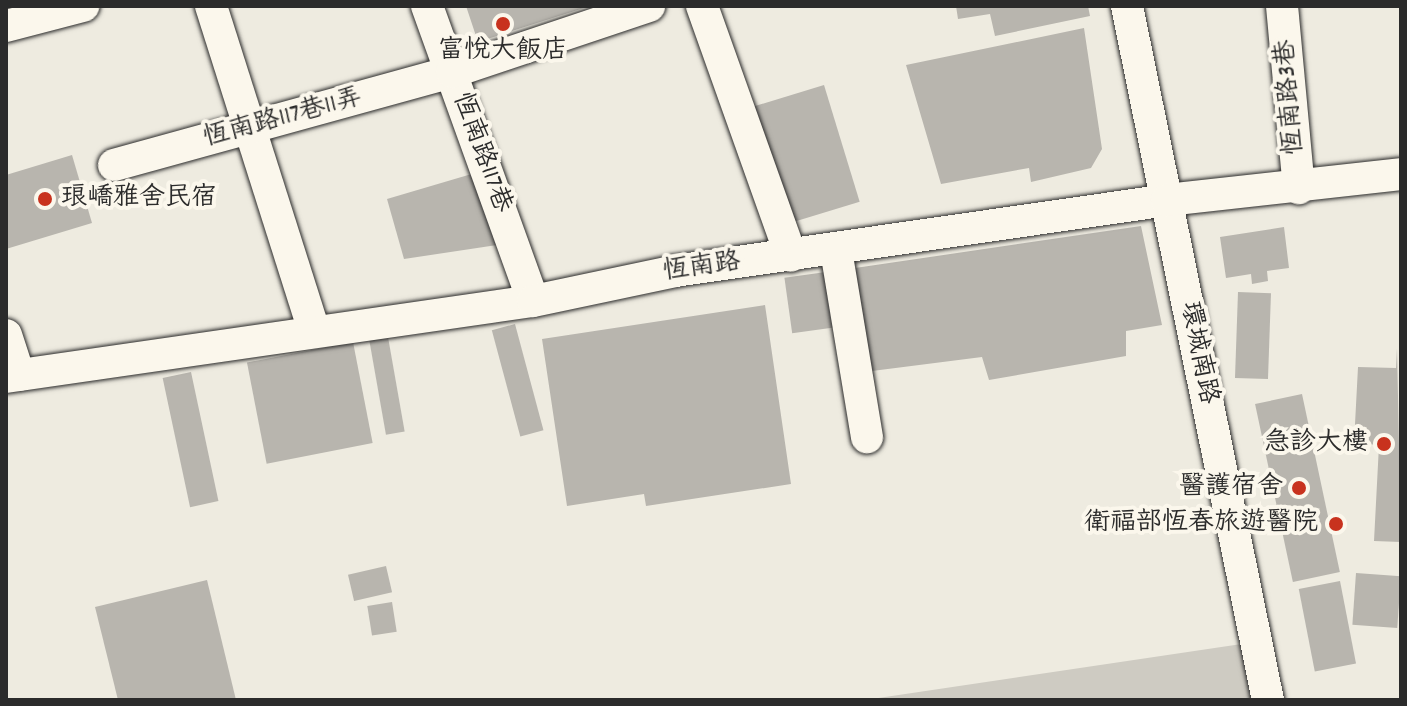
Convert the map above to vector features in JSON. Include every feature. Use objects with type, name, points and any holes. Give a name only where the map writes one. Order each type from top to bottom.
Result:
[{"type":"street","points":[[6,26],[83,6]]},
{"type":"street","points":[[211,6],[314,330]]},
{"type":"street","name":"恆南路117巷","points":[[427,6],[533,301]]},
{"type":"street","name":"恆南路117巷11弄","points":[[114,165],[452,72],[649,6]]},
{"type":"street","points":[[702,6],[791,256]]},
{"type":"street","name":"環城南路","points":[[1127,6],[1268,700]]},
{"type":"street","name":"恆南路3巷","points":[[1282,6],[1299,188]]},
{"type":"street","name":"恆南路","points":[[12,376],[314,330],[533,301],[675,271],[1167,200],[1299,188],[1401,174]]},
{"type":"street","points":[[836,250],[867,437]]},
{"type":"street","points":[[6,335],[12,376]]},
{"type":"shaded area","points":[[1255,642],[1266,700],[865,700]]},
{"type":"building","name":"富悅大飯店","points":[[466,6],[587,6],[587,7],[478,42]]},
{"type":"building","points":[[956,6],[1088,6],[1090,16],[995,36],[990,14],[958,19]]},
{"type":"building","points":[[1084,28],[1102,149],[1091,168],[1031,182],[1029,168],[941,184],[906,65]]},
{"type":"building","points":[[824,85],[860,202],[785,224],[749,108]]},
{"type":"building","name":"琅嶠雅舍民宿","points":[[72,155],[92,223],[6,249],[6,175]]},
{"type":"building","points":[[475,173],[497,245],[404,259],[387,199]]},
{"type":"building","points":[[1141,226],[1162,325],[1126,331],[1126,356],[989,380],[982,357],[872,371],[855,268]]},
{"type":"building","points":[[1284,227],[1289,268],[1267,271],[1268,281],[1252,284],[1251,274],[1226,278],[1220,237]]},
{"type":"building","points":[[826,272],[834,327],[792,333],[784,278]]},
{"type":"building","points":[[1238,292],[1271,293],[1268,379],[1235,378]]},
{"type":"building","points":[[765,305],[791,484],[646,506],[644,494],[567,506],[542,339]]},
{"type":"building","points":[[515,324],[543,430],[520,436],[492,330]]},
{"type":"building","points":[[388,337],[405,432],[386,435],[369,340]]},
{"type":"building","points":[[353,342],[373,443],[267,464],[247,363]]},
{"type":"building","name":"急診大樓","points":[[1397,348],[1401,542],[1374,541],[1379,445],[1354,443],[1358,367],[1396,368]]},
{"type":"building","points":[[191,372],[218,501],[190,507],[163,378]]},
{"type":"building","name":"醫護宿舍","points":[[1302,394],[1340,572],[1293,582],[1255,404]]},
{"type":"building","points":[[386,566],[392,592],[354,601],[348,575]]},
{"type":"building","points":[[1356,573],[1401,576],[1397,628],[1352,625]]},
{"type":"building","points":[[207,580],[236,700],[118,700],[95,607]]},
{"type":"building","points":[[1340,581],[1356,663],[1315,671],[1299,589]]},
{"type":"building","points":[[392,602],[397,632],[372,636],[367,606]]},
{"type":"place","name":"富悅大飯店","points":[[503,24]]},
{"type":"place","name":"琅嶠雅舍民宿","points":[[45,199]]},
{"type":"place","name":"急診大樓","points":[[1384,444]]},
{"type":"place","name":"醫護宿舍","points":[[1299,488]]},
{"type":"place","name":"衛福部恆春旅遊醫院","points":[[1336,524]]}]
